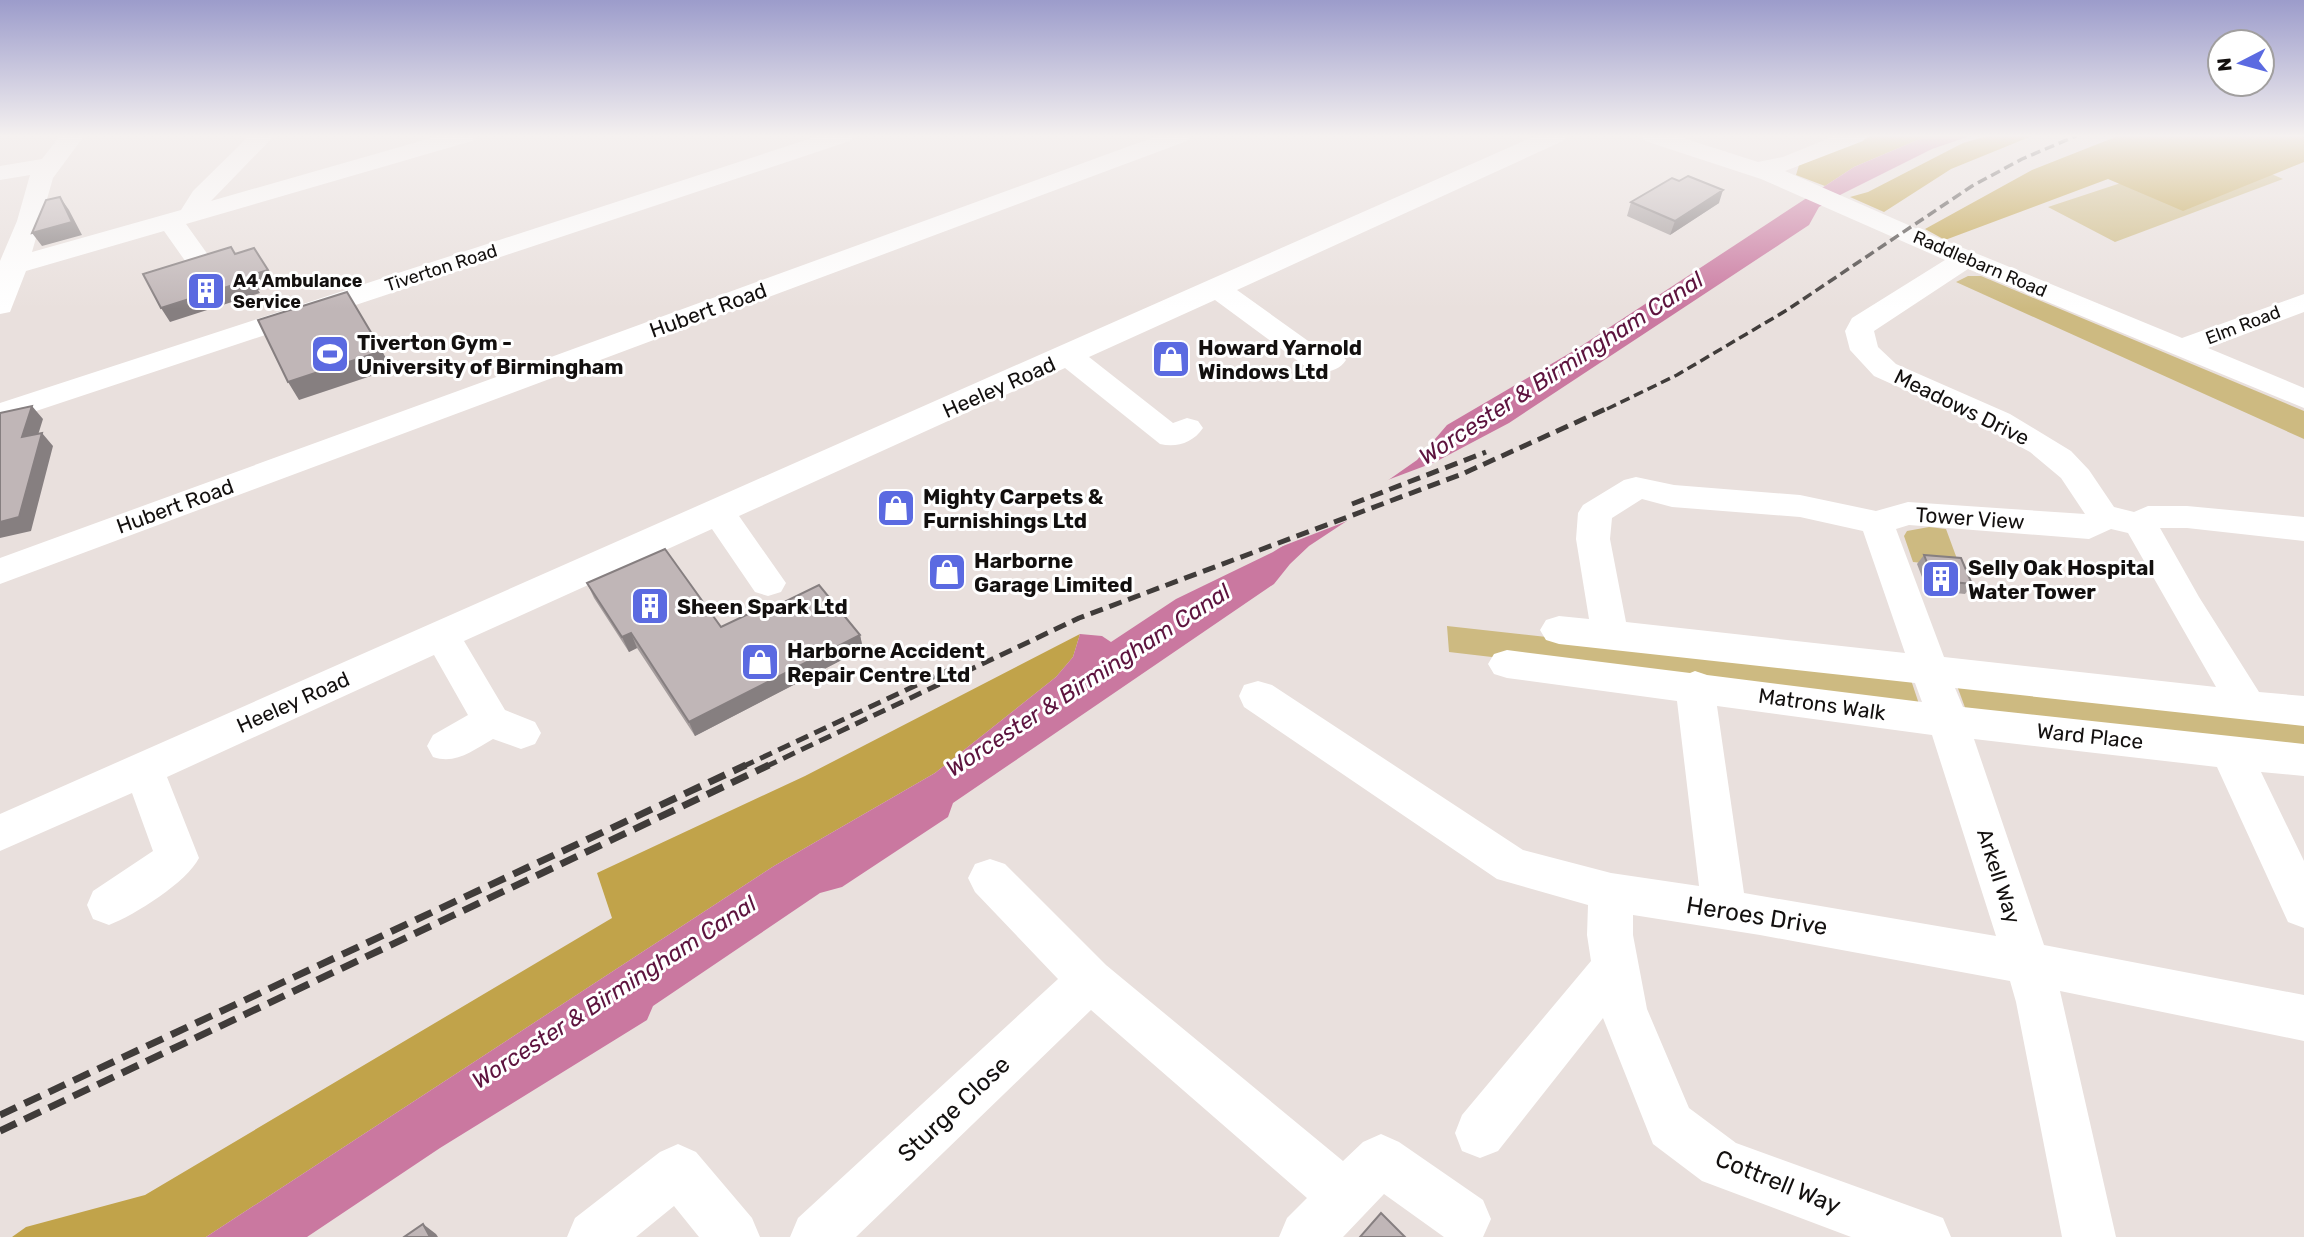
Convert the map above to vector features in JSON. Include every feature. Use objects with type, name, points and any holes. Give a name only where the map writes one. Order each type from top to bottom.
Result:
[{"type":"street","points":[[0,306],[7,269],[30,220],[37,194]]},
{"type":"street","points":[[182,217],[204,194]]},
{"type":"street","points":[[7,269],[263,194]]},
{"type":"street","name":"Tiverton Road","points":[[0,413],[667,194]]},
{"type":"street","name":"Hubert Road","points":[[0,571],[1023,194]]},
{"type":"street","name":"Heeley Road","points":[[0,833],[1428,194]]},
{"type":"street","name":"Raddlebarn Road","points":[[1817,194],[1913,237],[2304,399]]},
{"type":"street","points":[[182,217],[198,259]]},
{"type":"street","name":"Meadows Drive","points":[[1966,259],[1862,324],[1858,334],[1859,341],[1885,370],[1990,418],[2062,460],[2102,515]]},
{"type":"street","points":[[1218,289],[1321,364],[1331,360]]},
{"type":"street","name":"Elm Road","points":[[2182,348],[2304,302]]},
{"type":"street","points":[[1069,356],[1171,437],[1187,428]]},
{"type":"street","name":"Tower View","points":[[1610,634],[1592,538],[1595,513],[1636,488],[1672,496],[1800,506],[1877,523],[1908,513],[2089,527],[2098,522],[2102,515]]},
{"type":"street","points":[[718,512],[768,583]]},
{"type":"street","points":[[2102,515],[2141,525],[2235,704]]},
{"type":"street","points":[[2141,525],[2148,517],[2187,517],[2304,529]]},
{"type":"street","name":"Arkell Way","points":[[1877,523],[1948,721],[2040,1002],[2089,1237]]},
{"type":"street","points":[[1559,630],[1928,667],[2304,711]]},
{"type":"street","points":[[441,635],[506,727],[447,746]]},
{"type":"street","name":"Matrons Walk","points":[[1507,664],[1948,721]]},
{"type":"street","points":[[1695,687],[1724,911]]},
{"type":"street","name":"Heroes Drive","points":[[1258,696],[1512,866],[1611,892],[2028,964],[2304,1018]]},
{"type":"street","name":"Ward Place","points":[[1948,721],[2304,760]]},
{"type":"street","points":[[2231,752],[2304,908]]},
{"type":"street","points":[[109,905],[177,858],[144,769]]},
{"type":"street","points":[[990,878],[1090,981],[1345,1197]]},
{"type":"street","name":"Cottrell Way","points":[[1611,892],[1610,935],[1623,1009],[1671,1126],[1720,1163],[1924,1237]]},
{"type":"street","points":[[1479,1133],[1616,966]]},
{"type":"street","name":"Sturge Close","points":[[817,1237],[1090,981]]},
{"type":"street","points":[[1306,1237],[1381,1160],[1464,1219]]},
{"type":"street","points":[[594,1237],[678,1170],[733,1237]]},
{"type":"shaded area","points":[[1862,194],[1912,194],[1884,212],[1850,197]]},
{"type":"shaded area","points":[[1989,194],[2069,194],[1945,240],[1925,229]]},
{"type":"shaded area","points":[[2088,194],[2244,194],[2115,242],[2048,207]]},
{"type":"shaded area","points":[[2143,194],[2226,194],[2183,211]]},
{"type":"shaded area","points":[[1968,276],[1981,276],[2304,411],[2304,439],[1956,282]]},
{"type":"shaded area","points":[[1929,527],[1946,529],[1960,567],[1913,562],[1904,536],[1907,531]]},
{"type":"shaded area","points":[[1447,626],[1910,677],[1920,707],[1449,652]]},
{"type":"shaded area","points":[[1080,634],[1073,657],[1056,677],[935,773],[774,866],[206,1237],[12,1237],[26,1227],[145,1195],[612,918],[597,873],[805,776]]},
{"type":"shaded area","points":[[1956,683],[2304,723],[2304,752],[1967,713]]},
{"type":"water","name":"Worcester & Birmingham Canal","points":[[1813,194],[1843,194],[1819,207],[1809,225],[1509,423],[1439,460],[1309,546],[1274,584],[953,803],[948,817],[842,887],[820,893],[653,1006],[647,1020],[440,1148],[307,1237],[206,1237],[774,866],[935,773],[1056,677],[1073,657],[1080,634],[1102,636],[1111,642],[1176,599],[1273,552],[1417,460],[1447,425],[1575,350]]},
{"type":"pier","points":[[1446,458],[1360,516],[1262,554],[1377,484]]},
{"type":"building","points":[[1645,194],[1717,194],[1675,221],[1631,202]]},
{"type":"building","points":[[60,197],[72,222],[32,233],[46,200]]},
{"type":"building","points":[[231,247],[235,254],[254,248],[268,270],[249,276],[252,279],[161,308],[143,274]]},
{"type":"building","name":"Tiverton Gym - University of Birmingham","points":[[347,292],[382,351],[288,382],[258,320]]},
{"type":"building","points":[[32,406],[22,437],[42,433],[19,517],[0,522],[0,413]]},
{"type":"building","points":[[665,549],[721,627],[763,607],[766,611],[819,585],[860,635],[689,722],[631,633],[622,637],[587,583]]},
{"type":"building","points":[[1924,555],[1961,558],[1972,584],[1934,580]]},
{"type":"building","points":[[1381,1213],[1405,1237],[1360,1237]]},
{"type":"building","points":[[423,1224],[430,1237],[404,1237]]},
{"type":"railway","points":[[1607,409],[1677,375],[1787,310],[1960,194]]},
{"type":"railway","points":[[765,767],[1079,618],[1462,474],[1610,407]]},
{"type":"railway","points":[[1352,504],[1486,452]]},
{"type":"railway","points":[[742,767],[951,669]]},
{"type":"railway","points":[[0,1115],[746,765]]},
{"type":"railway","points":[[0,1131],[769,765]]},
{"type":"place","name":"A4 Ambulance Service","points":[[206,291]]},
{"type":"place","name":"Tiverton Gym - University of Birmingham","points":[[330,354]]},
{"type":"place","name":"Howard Yarnold Windows Ltd","points":[[1171,359]]},
{"type":"place","name":"Mighty Carpets & Furnishings Ltd","points":[[896,508]]},
{"type":"place","name":"Harborne Garage Limited","points":[[947,572]]},
{"type":"place","name":"Selly Oak Hospital Water Tower","points":[[1941,579]]},
{"type":"place","name":"Sheen Spark Ltd","points":[[650,606]]},
{"type":"place","name":"Harborne Accident Repair Centre Ltd","points":[[760,662]]}]
